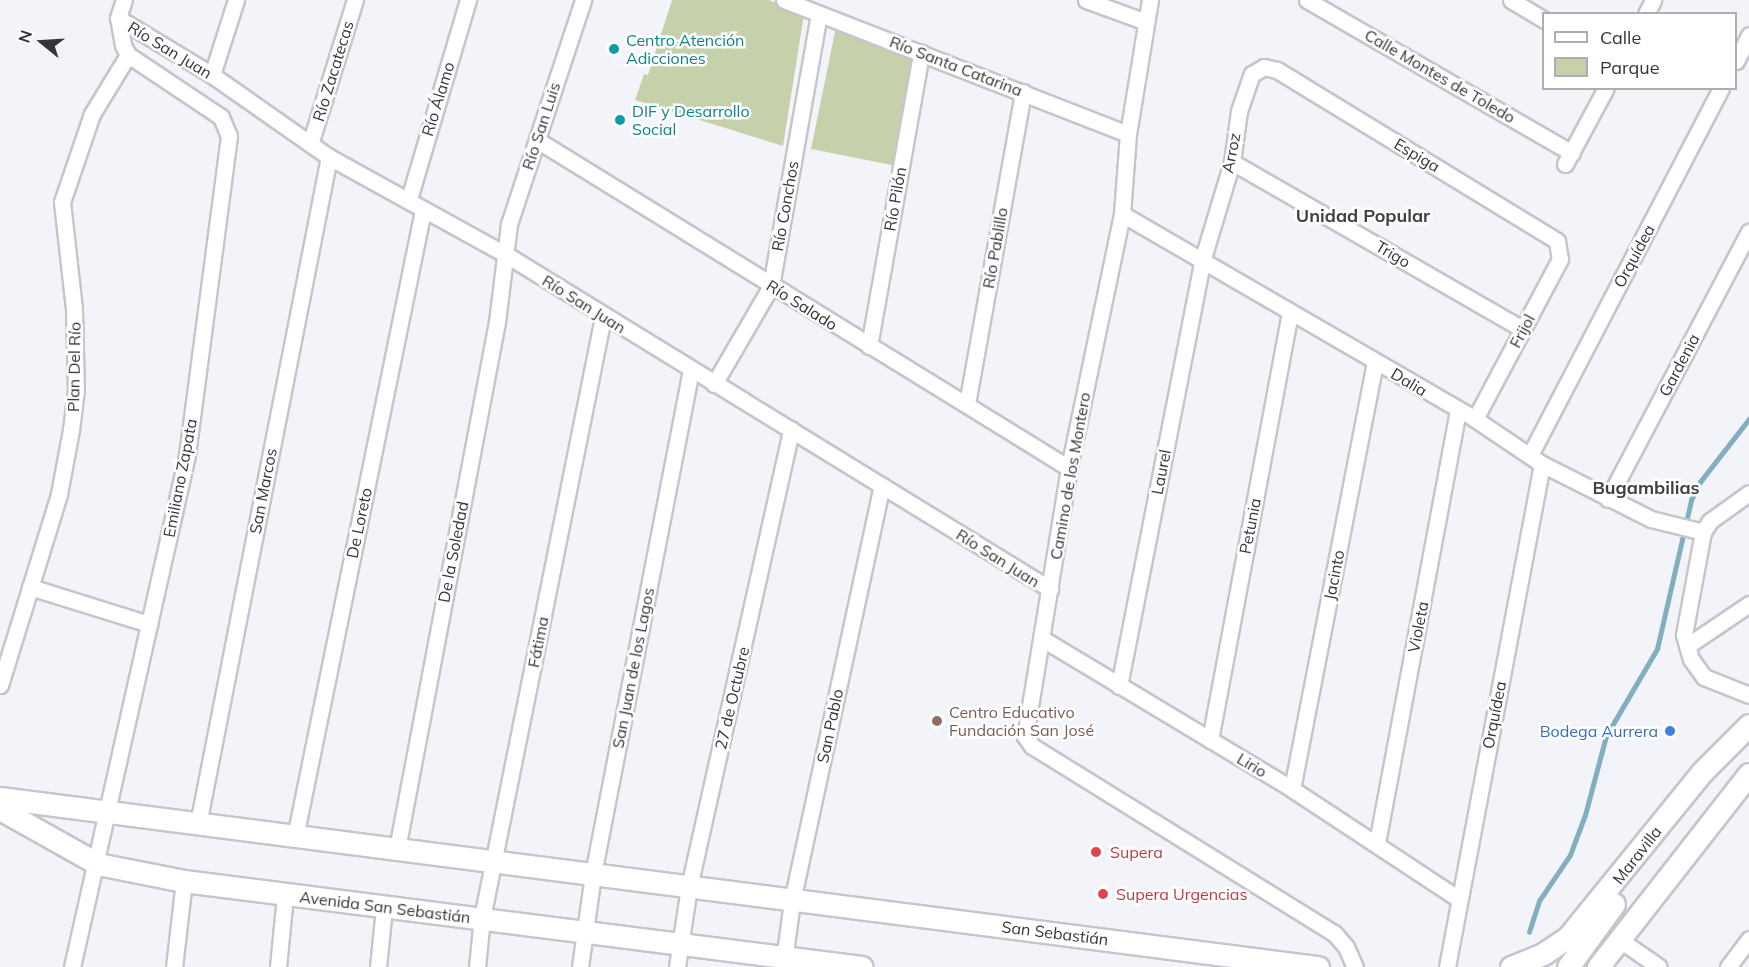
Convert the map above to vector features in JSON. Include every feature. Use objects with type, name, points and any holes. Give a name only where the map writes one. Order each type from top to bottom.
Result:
[{"type":"main road","name":"Maravilla","points":[[1511,967],[1543,954],[1568,938],[1703,771],[1749,725]]},
{"type":"main road","points":[[1598,967],[1749,774]]},
{"type":"main road","points":[[0,798],[593,874],[792,902]]},
{"type":"main road","name":"Avenida San Sebastián","points":[[0,809],[98,864],[184,881],[384,908],[584,931],[784,962]]},
{"type":"main road","points":[[1568,967],[1624,889],[1632,860]]},
{"type":"main road","name":"San Sebastián","points":[[792,902],[1135,943],[1231,963],[1318,967]]},
{"type":"main road","points":[[784,962],[862,967]]},
{"type":"street","points":[[124,0],[118,18],[120,35],[129,54]]},
{"type":"street","points":[[212,75],[236,0]]},
{"type":"street","name":"Río Zacatecas","points":[[311,141],[355,0]]},
{"type":"street","name":"Río Álamo","points":[[409,199],[468,0]]},
{"type":"street","name":"Río San Luis","points":[[505,254],[509,224],[583,0]]},
{"type":"street","name":"Río Santa Catarina","points":[[784,0],[1128,134]]},
{"type":"street","points":[[1086,0],[1146,22]]},
{"type":"street","name":"Camino de los Montero","points":[[1150,0],[1128,134],[1122,214],[1069,468],[1050,590],[1024,729],[1027,741],[1334,933],[1346,947],[1355,967]]},
{"type":"street","name":"Calle Montes de Toledo","points":[[1307,0],[1569,158],[1605,90]]},
{"type":"street","points":[[1511,0],[1542,19]]},
{"type":"street","name":"Río Conchos","points":[[714,384],[771,286],[819,14]]},
{"type":"street","name":"Río San Juan","points":[[118,18],[212,75],[311,141],[329,157],[409,199],[423,210],[505,254],[603,317],[791,429],[1050,590]]},
{"type":"street","points":[[1737,59],[1749,35]]},
{"type":"street","name":"Río Pilón","points":[[869,346],[921,53]]},
{"type":"street","name":"Plan Del Río","points":[[0,685],[59,494],[76,392],[75,309],[62,202],[92,114],[129,54]]},
{"type":"street","name":"Emiliano Zapata","points":[[72,967],[98,864],[187,455],[229,136],[221,117],[129,54]]},
{"type":"street","name":"Arroz","points":[[1203,258],[1232,162],[1239,111],[1248,80],[1264,68],[1277,70]]},
{"type":"street","name":"Espiga","points":[[1277,70],[1557,241]]},
{"type":"street","name":"Orquídea","points":[[1447,967],[1536,459],[1720,90]]},
{"type":"street","name":"Río Pablillo","points":[[967,405],[1023,92]]},
{"type":"street","name":"Río Salado","points":[[537,140],[1069,468]]},
{"type":"street","name":"San Marcos","points":[[198,824],[329,157]]},
{"type":"street","name":"Trigo","points":[[1232,162],[1523,329]]},
{"type":"street","name":"De Loreto","points":[[295,837],[423,210]]},
{"type":"street","name":"Dalia","points":[[1122,214],[1203,258],[1290,312],[1475,419],[1536,459],[1608,499],[1667,525],[1700,531]]},
{"type":"street","name":"Gardenia","points":[[1608,499],[1749,232]]},
{"type":"street","name":"Frijol","points":[[1475,419],[1560,259],[1557,241]]},
{"type":"street","name":"De la Soledad","points":[[397,849],[497,322],[505,254]]},
{"type":"street","name":"Laurel","points":[[1119,686],[1203,258]]},
{"type":"street","name":"Petunia","points":[[1210,740],[1290,312]]},
{"type":"street","name":"Fátima","points":[[477,967],[482,918],[603,317]]},
{"type":"street","name":"Jacinto","points":[[1292,789],[1375,362]]},
{"type":"street","name":"San Juan de los Lagos","points":[[580,967],[593,874],[691,370]]},
{"type":"street","name":"Violeta","points":[[1377,843],[1458,411]]},
{"type":"street","name":"27 de Octubre","points":[[677,967],[689,887],[791,429]]},
{"type":"street","name":"San Pablo","points":[[784,962],[792,902],[882,486]]},
{"type":"street","points":[[1749,493],[1700,531],[1684,635],[1687,646],[1704,677],[1749,695]]},
{"type":"street","points":[[30,587],[149,624]]},
{"type":"street","points":[[1687,646],[1749,604]]},
{"type":"street","name":"Lirio","points":[[1041,639],[1292,789],[1459,899]]},
{"type":"street","points":[[174,967],[184,881]]},
{"type":"street","points":[[278,967],[285,895]]},
{"type":"street","points":[[378,967],[384,908]]},
{"type":"street","points":[[1728,967],[1749,939]]},
{"type":"street","points":[[1620,940],[1659,967]]},
{"type":"green space","points":[[672,0],[769,0],[804,14],[783,146],[635,100],[644,74],[648,75]]},
{"type":"green space","points":[[836,27],[908,52],[911,60],[892,165],[811,149]]},
{"type":"waterway","points":[[1529,932],[1539,901],[1570,855],[1585,815],[1606,736],[1657,649],[1691,500],[1700,482],[1749,419]]},
{"type":"place","name":"Centro Atención Adicciones","points":[[614,49]]},
{"type":"place","name":"DIF y Desarrollo Social","points":[[620,120]]},
{"type":"place","name":"Centro Educativo Fundación San José","points":[[937,721]]},
{"type":"place","name":"Bodega Aurrera","points":[[1670,731]]},
{"type":"place","name":"Supera","points":[[1096,852]]},
{"type":"place","name":"Supera Urgencias","points":[[1103,894]]},
{"type":"district","name":"Unidad Popular","points":[[1363,216]]},
{"type":"district","name":"Bugambilias","points":[[1646,488]]}]
